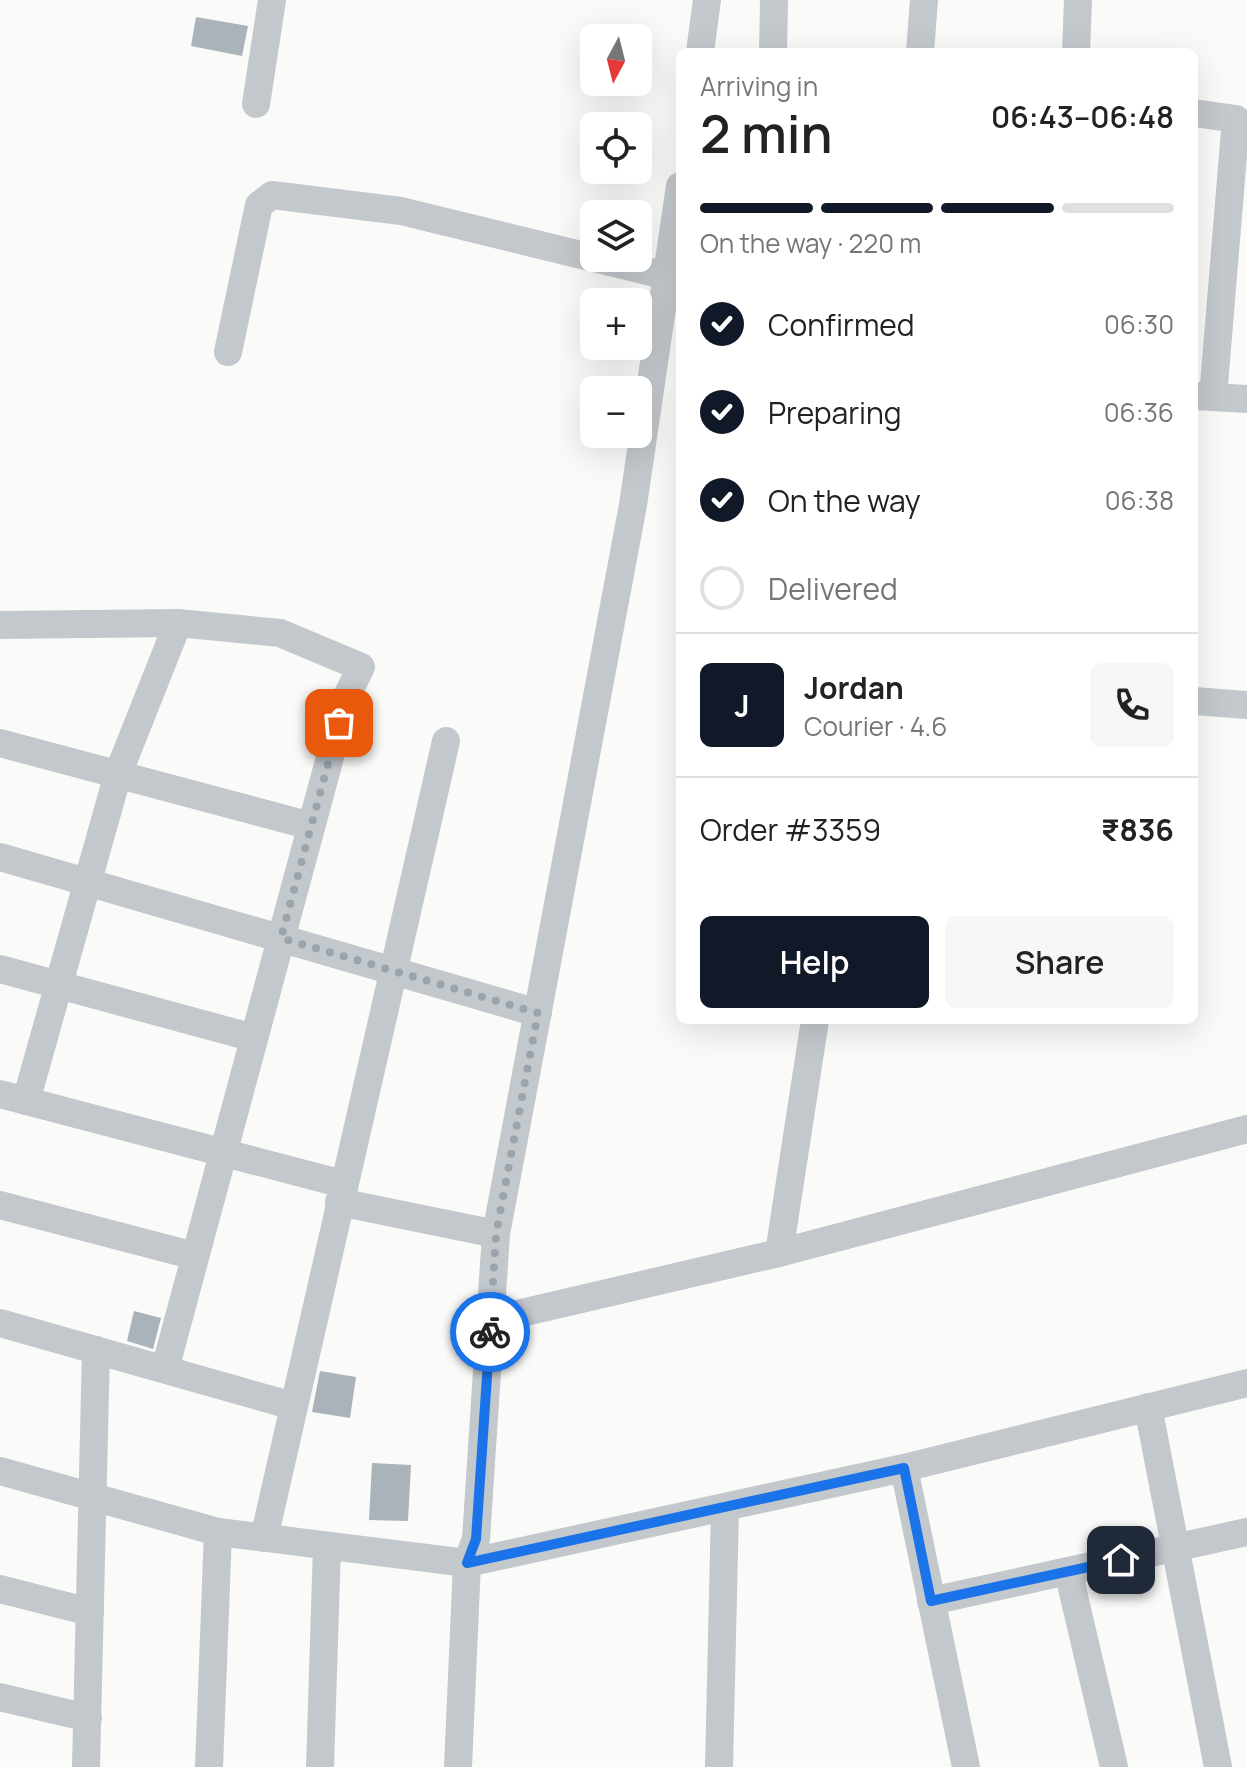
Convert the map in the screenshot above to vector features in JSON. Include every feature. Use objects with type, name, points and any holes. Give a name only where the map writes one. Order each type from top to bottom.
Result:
[{"type":"street","points":[[256,104],[272,0]]},
{"type":"street","points":[[701,48],[707,0]]},
{"type":"street","points":[[773,48],[774,0]]},
{"type":"street","points":[[920,48],[924,0]]},
{"type":"street","points":[[1076,48],[1078,0]]},
{"type":"street","points":[[1198,114],[1236,119],[1203,396],[1247,399]]},
{"type":"street","points":[[228,352],[259,205],[272,195],[401,211],[667,276]]},
{"type":"street","points":[[458,1767],[467,1563],[476,1539],[496,1234],[633,505],[667,364],[667,276],[676,214]]},
{"type":"street","points":[[178,623],[118,774],[58,985],[13,1097],[223,1152],[341,1193],[496,1234]]},
{"type":"street","points":[[0,625],[178,623],[280,633],[361,667],[346,698],[165,1369]]},
{"type":"street","points":[[1198,701],[1247,705]]},
{"type":"street","points":[[264,1538],[446,741]]},
{"type":"street","points":[[0,743],[311,826]]},
{"type":"street","points":[[0,857],[538,1013]]},
{"type":"street","points":[[0,969],[254,1038]]},
{"type":"street","points":[[779,1253],[814,1024]]},
{"type":"street","points":[[491,1320],[779,1253],[1247,1129]]},
{"type":"street","points":[[0,1205],[195,1256]]},
{"type":"street","points":[[0,1323],[293,1406]]},
{"type":"street","points":[[86,1767],[96,1350]]},
{"type":"street","points":[[0,1471],[218,1532],[467,1563],[904,1468],[1247,1383]]},
{"type":"street","points":[[1148,1407],[1218,1767]]},
{"type":"street","points":[[904,1468],[966,1767]]},
{"type":"street","points":[[719,1767],[725,1508]]},
{"type":"street","points":[[209,1767],[218,1532]]},
{"type":"street","points":[[931,1601],[1247,1532]]},
{"type":"street","points":[[320,1767],[327,1546]]},
{"type":"street","points":[[1068,1571],[1114,1767]]},
{"type":"street","points":[[0,1589],[90,1612]]},
{"type":"street","points":[[0,1697],[88,1718]]},
{"type":"building","points":[[196,17],[248,26],[242,56],[191,46]]},
{"type":"building","points":[[134,1311],[161,1318],[153,1349],[127,1341]]},
{"type":"building","points":[[320,1371],[356,1377],[350,1418],[312,1412]]},
{"type":"building","points":[[372,1463],[411,1465],[408,1521],[369,1520]]},
{"type":"way so far","points":[[339,723],[281,938],[538,1013],[496,1234],[490,1332]]},
{"type":"route","points":[[490,1332],[476,1539],[467,1563],[904,1468],[931,1601],[1121,1560]]}]
